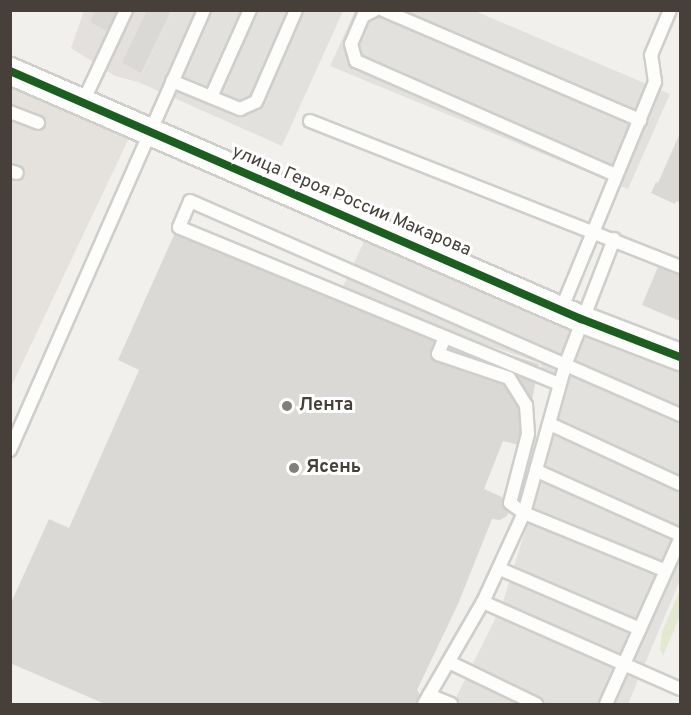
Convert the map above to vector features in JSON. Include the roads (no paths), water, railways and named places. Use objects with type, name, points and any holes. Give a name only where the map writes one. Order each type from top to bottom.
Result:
[{"type":"street","name":"улица Героя России Макарова","points":[[10,71],[571,314],[681,357]]},
{"type":"lane","points":[[83,102],[126,10]]},
{"type":"lane","points":[[10,450],[204,10]]},
{"type":"lane","points":[[212,97],[250,10]]},
{"type":"lane","points":[[172,81],[240,109],[256,102],[297,10]]},
{"type":"lane","points":[[375,10],[363,16],[351,44],[356,61],[616,175]]},
{"type":"lane","points":[[382,10],[640,120]]},
{"type":"lane","points":[[451,705],[426,700],[483,602],[524,513],[566,363],[571,314],[593,231],[655,82],[651,55],[670,10]]},
{"type":"lane","points":[[10,112],[38,123]]},
{"type":"lane","points":[[310,121],[681,267]]},
{"type":"lane","points":[[559,384],[179,227],[190,201],[681,415]]},
{"type":"lane","points":[[571,314],[614,239]]},
{"type":"lane","points":[[446,337],[438,354],[509,378],[526,405],[528,434],[510,503],[524,513],[666,571]]},
{"type":"lane","points":[[550,424],[681,484]]},
{"type":"lane","points":[[537,471],[681,537],[606,705]]},
{"type":"lane","points":[[500,569],[640,629]]},
{"type":"lane","points":[[483,602],[624,666],[681,689]]},
{"type":"lane","points":[[448,662],[537,705]]},
{"type":"place","name":"Лента","points":[[287,406]]},
{"type":"place","name":"Ясень","points":[[294,468]]}]
